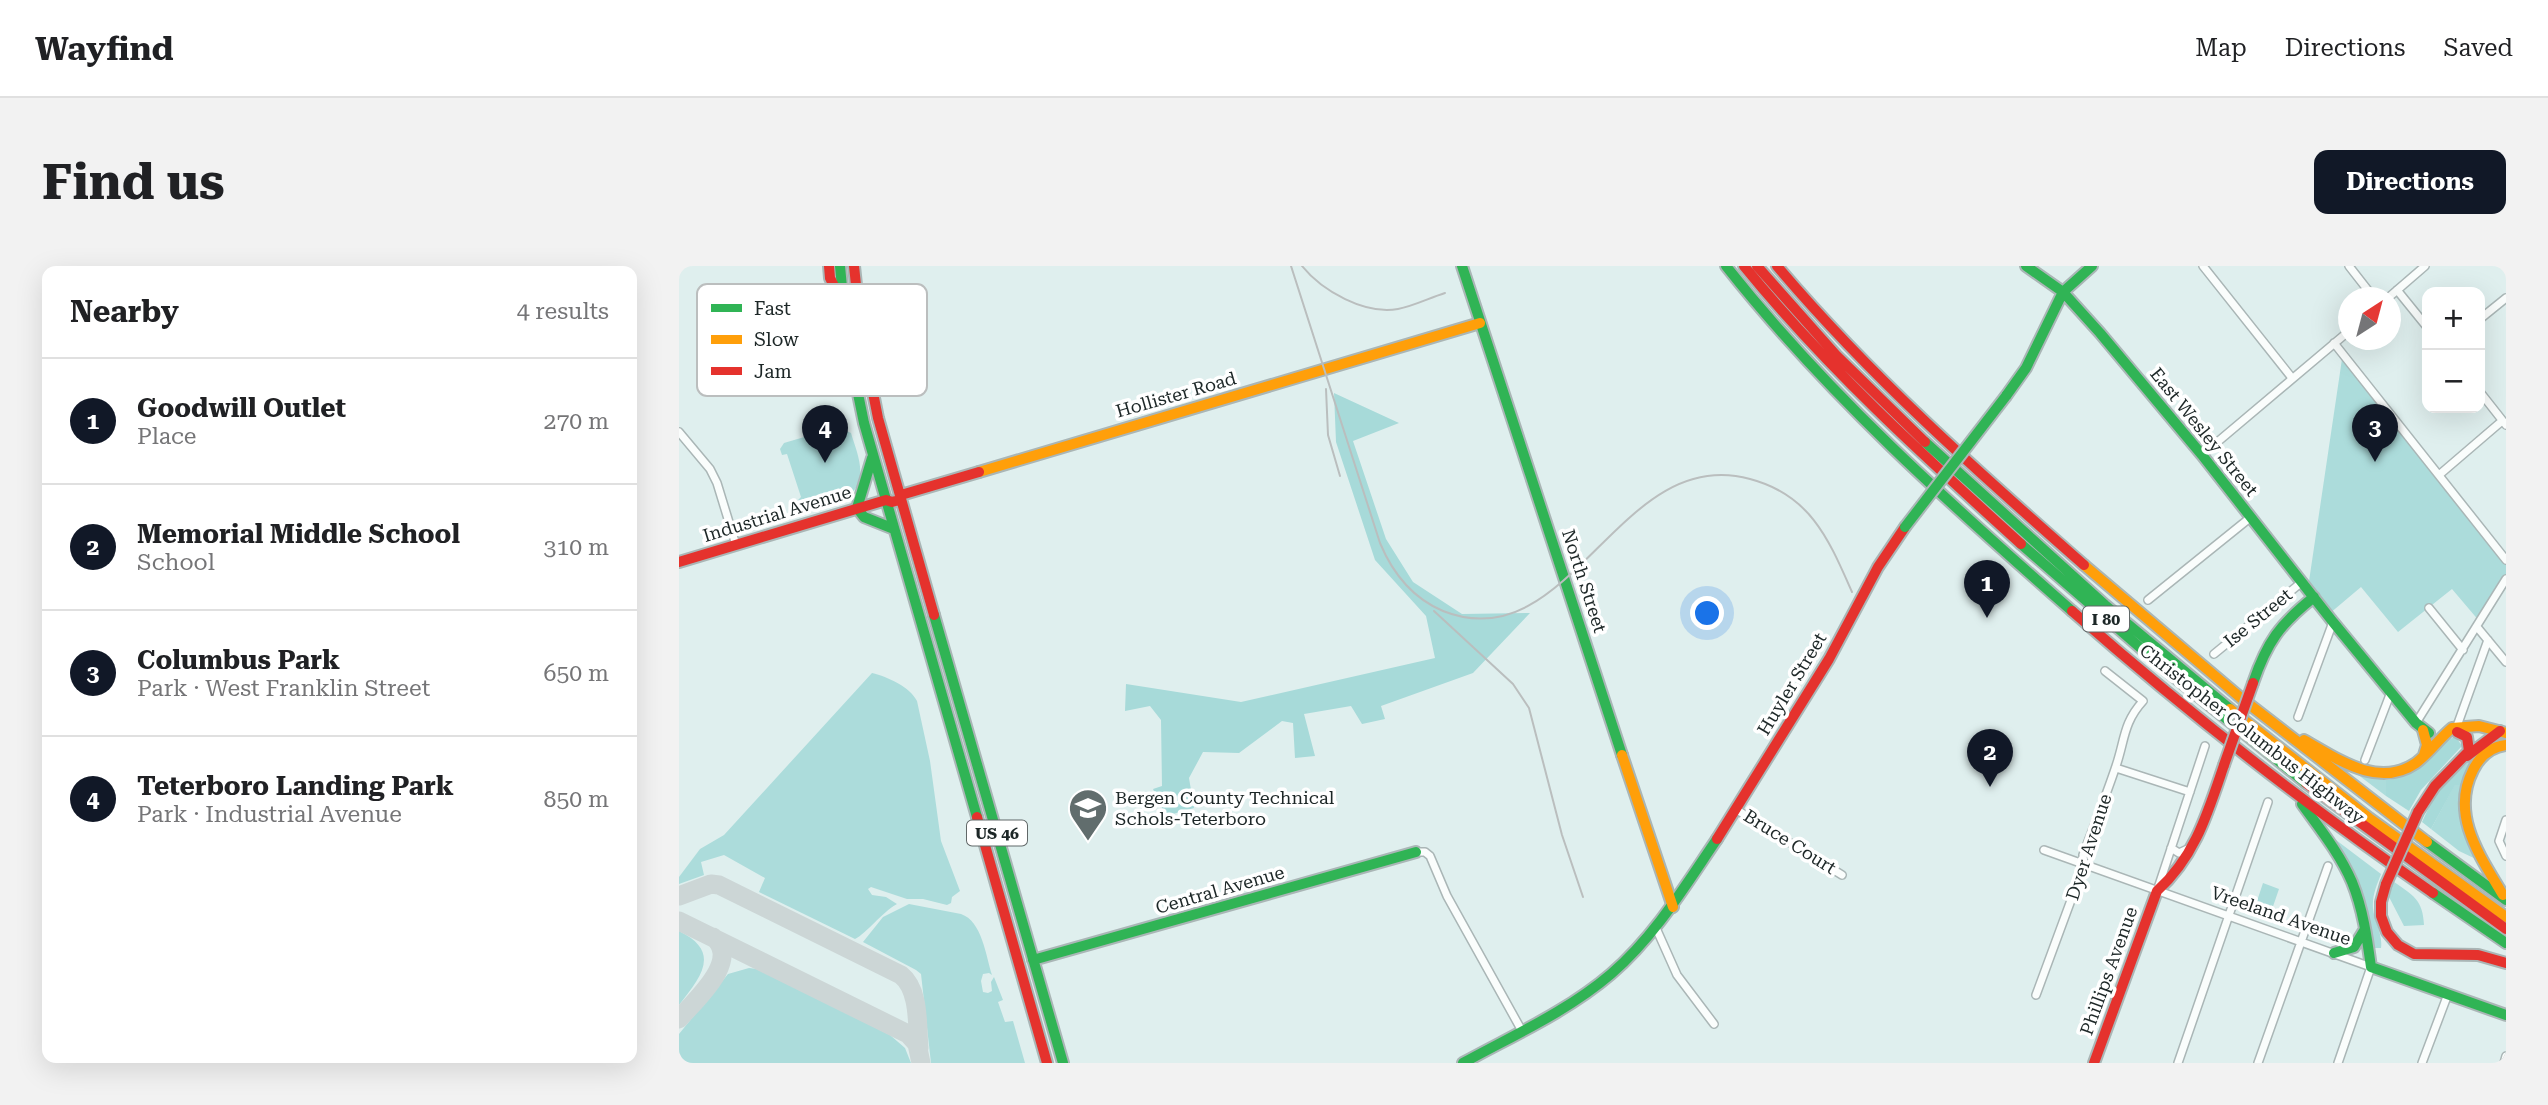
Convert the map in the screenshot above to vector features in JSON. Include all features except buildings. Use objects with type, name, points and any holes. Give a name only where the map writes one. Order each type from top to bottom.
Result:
[{"type":"main road","points":[[828,266],[833,284]]},
{"type":"main road","name":"US 46","points":[[840,266],[841,284]]},
{"type":"main road","name":"US 46","points":[[854,266],[856,284]]},
{"type":"main road","name":"North Street","points":[[1462,266],[1673,907]]},
{"type":"main road","name":"Christopher Columbus Highway","points":[[1726,266],[1773,323],[1822,375],[1973,521],[2125,656],[2293,792],[2506,943]]},
{"type":"main road","name":"Christopher Columbus Highway","points":[[1744,266],[1807,339],[1908,439],[2118,630],[2317,791],[2506,929]]},
{"type":"main road","name":"Christopher Columbus Highway","points":[[1757,266],[1813,330],[1903,420],[2006,517],[2111,610],[2308,771],[2506,916]]},
{"type":"main road","name":"Christopher Columbus Highway","points":[[1777,266],[1849,344],[1994,485],[2175,644],[2393,817],[2506,900]]},
{"type":"main road","name":"East Wesley Street","points":[[2026,266],[2063,292],[2100,333],[2420,726]]},
{"type":"main road","name":"Huyler Street","points":[[1463,1063],[1594,987],[1632,954],[1673,907],[1737,810],[1829,659],[1878,567],[1905,527],[2026,368],[2063,292],[2092,266]]},
{"type":"main road","name":"Hollister Road","points":[[886,500],[899,500],[901,495],[1480,323]]},
{"type":"main road","name":"US 46","points":[[858,396],[872,454],[1047,1063]]},
{"type":"main road","name":"US 46","points":[[874,396],[930,604],[1063,1063]]},
{"type":"main road","points":[[872,454],[868,479],[859,494],[857,508],[864,517],[894,530]]},
{"type":"main road","points":[[893,470],[888,480],[886,500],[898,517],[918,583],[930,604]]},
{"type":"main road","name":"Industrial Avenue","points":[[679,562],[886,500]]},
{"type":"main road","name":"Phillips Avenue","points":[[2094,1063],[2157,891],[2177,873],[2197,841],[2262,656],[2276,629],[2314,597]]},
{"type":"main road","points":[[2272,723],[2364,772],[2390,775],[2408,768],[2423,757],[2441,736],[2455,729]]},
{"type":"main road","points":[[2420,726],[2427,737],[2423,757]]},
{"type":"main road","points":[[2420,726],[2501,734]]},
{"type":"main road","points":[[2420,726],[2441,736]]},
{"type":"main road","points":[[2455,729],[2465,735],[2470,743],[2469,751],[2435,786],[2418,813],[2386,884],[2381,902],[2381,916],[2387,932],[2398,945],[2414,954],[2478,955],[2506,963]]},
{"type":"main road","points":[[2460,762],[2501,734]]},
{"type":"main road","points":[[2506,745],[2494,747],[2476,763],[2463,802],[2469,835],[2506,900]]},
{"type":"main road","points":[[2293,792],[2346,870],[2358,899],[2371,967]]},
{"type":"main road","name":"Central Avenue","points":[[1033,960],[1416,852]]},
{"type":"main road","points":[[2334,953],[2354,947],[2365,929]]},
{"type":"main road","name":"Vreeland Avenue","points":[[2371,967],[2506,1014]]},
{"type":"street","points":[[2203,266],[2292,378]]},
{"type":"street","points":[[2349,266],[2365,287]]},
{"type":"street","points":[[2400,287],[2425,266]]},
{"type":"street","points":[[2401,295],[2422,321]]},
{"type":"street","points":[[2485,315],[2506,298]]},
{"type":"street","points":[[2201,455],[2338,340]]},
{"type":"street","points":[[2334,343],[2506,560]]},
{"type":"street","points":[[2439,475],[2504,423],[2485,398]]},
{"type":"street","points":[[679,432],[717,483],[736,545]]},
{"type":"street","points":[[2148,600],[2251,517]]},
{"type":"street","points":[[2420,726],[2506,579]]},
{"type":"street","name":"Ise Street","points":[[2214,654],[2302,582]]},
{"type":"street","points":[[2429,608],[2463,650]]},
{"type":"street","points":[[2298,717],[2333,622]]},
{"type":"street","points":[[2477,627],[2506,662]]},
{"type":"street","points":[[2455,729],[2488,640]]},
{"type":"street","name":"Dyer Avenue","points":[[2036,995],[2084,865],[2083,855],[2116,768],[2129,718],[2143,701],[2105,671]]},
{"type":"street","points":[[2365,760],[2391,692]]},
{"type":"street","name":"Phillips Avenue","points":[[2157,891],[2205,746]]},
{"type":"street","points":[[2116,768],[2190,793]]},
{"type":"street","points":[[2178,1063],[2268,802]]},
{"type":"street","name":"Bruce Court","points":[[1737,810],[1842,875]]},
{"type":"street","points":[[2506,820],[2499,841],[2506,856]]},
{"type":"street","points":[[2171,848],[2179,853],[2185,852],[2197,841]]},
{"type":"street","name":"Vreeland Avenue","points":[[2043,850],[2371,967]]},
{"type":"street","points":[[1416,852],[1425,852],[1430,856],[1440,882],[1522,1031]]},
{"type":"street","points":[[2258,1063],[2328,866]]},
{"type":"street","points":[[1656,928],[1677,975],[1714,1024]]},
{"type":"street","points":[[2338,1063],[2371,967]]},
{"type":"street","points":[[2422,1063],[2448,993]]},
{"type":"street","points":[[2504,1063],[2506,1056]]},
{"type":"shaded area","points":[[2342,359],[2506,565],[2506,579],[2480,622],[2452,589],[2398,632],[2361,587],[2329,614],[2308,588]]},
{"type":"shaded area","points":[[1334,393],[1399,423],[1353,441],[1386,539],[1413,582],[1462,614],[1530,613],[1473,673],[1381,706],[1385,719],[1362,724],[1351,706],[1304,714],[1315,756],[1295,758],[1293,723],[1282,721],[1239,753],[1203,752],[1189,778],[1194,808],[1166,816],[1153,789],[1162,786],[1161,720],[1150,706],[1125,711],[1126,684],[1241,702],[1435,658],[1426,616],[1375,560],[1336,442]]},
{"type":"shaded area","points":[[838,427],[851,433],[860,464],[857,486],[852,493],[811,509],[798,500],[801,497],[787,454],[782,455],[780,449],[784,443]]},
{"type":"shaded area","points":[[872,673],[898,683],[917,701],[930,761],[941,841],[960,891],[952,897],[951,903],[947,905],[923,899],[907,899],[871,887],[868,889],[872,895],[886,897],[897,904],[855,939],[759,892],[765,878],[724,855],[701,862],[704,875],[679,884],[679,877],[700,849],[724,835]]},
{"type":"shaded area","points":[[2456,737],[2462,746],[2421,790],[2409,811],[2386,796],[2386,780],[2411,772],[2439,746]]},
{"type":"shaded area","points":[[2475,756],[2461,785],[2455,785],[2431,829],[2422,822],[2436,792]]},
{"type":"shaded area","points":[[2357,774],[2386,780],[2386,796]]},
{"type":"shaded area","points":[[2455,784],[2461,785],[2478,860],[2459,851],[2431,829]]},
{"type":"shaded area","points":[[2336,840],[2381,874],[2373,903],[2381,948],[2372,948]]},
{"type":"shaded area","points":[[2394,882],[2416,899],[2422,910],[2424,925],[2404,926],[2388,895]]},
{"type":"shaded area","points":[[2263,883],[2279,889],[2269,918],[2253,913]]},
{"type":"shaded area","points":[[909,904],[961,914],[974,924],[982,940],[992,975],[983,974],[983,992],[992,991],[991,982],[994,977],[1003,1000],[998,1002],[1005,1022],[1013,1021],[1025,1063],[931,1063],[921,974],[863,942],[883,917]]},
{"type":"shaded area","points":[[679,931],[700,947],[704,956],[700,975],[679,1005]]},
{"type":"shaded area","points":[[749,968],[757,969],[890,1035],[905,1048],[911,1063],[679,1063],[679,1034],[728,974]]},
{"type":"taxiway","points":[[679,896],[711,884],[719,885],[901,975],[915,999],[919,1048]]},
{"type":"taxiway","points":[[679,921],[908,1034],[917,1044],[921,1063]]},
{"type":"taxiway","points":[[679,1019],[713,980],[719,968],[722,957],[720,946],[713,937]]},
{"type":"railway","points":[[1291,266],[1380,543],[1397,575],[1413,592],[1432,606],[1443,611],[1488,618],[1526,607],[1562,582],[1629,518],[1664,492],[1704,476],[1750,479],[1771,486],[1788,496],[1803,508],[1826,538],[1852,592]]},
{"type":"railway","points":[[1302,266],[1332,292],[1358,305],[1372,308],[1398,309],[1445,293]]},
{"type":"railway","points":[[1326,389],[1328,435],[1340,476]]},
{"type":"railway","points":[[1434,611],[1513,684],[1529,708],[1562,835],[1583,897]]},
{"type":"traffic: fast","points":[[840,266],[842,284]]},
{"type":"traffic: fast","points":[[1462,266],[1622,755]]},
{"type":"traffic: fast","points":[[1726,266],[1806,359],[1891,446],[2072,611]]},
{"type":"traffic: fast","points":[[2026,266],[2063,292],[2100,333],[2202,455],[2416,723],[2429,733]]},
{"type":"traffic: fast","points":[[2006,396],[2026,368],[2063,292],[2092,266]]},
{"type":"traffic: fast","points":[[858,396],[977,817]]},
{"type":"traffic: fast","points":[[1905,527],[2006,396]]},
{"type":"traffic: fast","points":[[1925,442],[2105,605],[2230,709]]},
{"type":"traffic: fast","points":[[872,458],[857,508],[864,517],[894,529]]},
{"type":"traffic: fast","points":[[2021,544],[2166,670],[2306,783]]},
{"type":"traffic: fast","points":[[2253,683],[2269,645],[2283,625],[2314,597]]},
{"type":"traffic: fast","points":[[934,615],[1063,1063]]},
{"type":"traffic: fast","points":[[2302,804],[2336,852],[2352,882],[2362,913],[2371,967]]},
{"type":"traffic: fast","points":[[1463,1063],[1577,1000],[1611,974],[1655,927],[1717,839]]},
{"type":"traffic: fast","points":[[2427,842],[2506,900]]},
{"type":"traffic: fast","points":[[1033,960],[1416,852]]},
{"type":"traffic: fast","points":[[2433,893],[2506,943]]},
{"type":"traffic: fast","points":[[2334,953],[2354,947],[2365,929]]},
{"type":"traffic: fast","points":[[2371,967],[2506,1015]]},
{"type":"traffic: slow","points":[[979,472],[1480,323]]},
{"type":"traffic: slow","points":[[2084,565],[2241,698],[2427,842]]},
{"type":"traffic: slow","points":[[2230,709],[2369,818],[2506,917]]},
{"type":"traffic: slow","points":[[2452,728],[2479,726],[2506,733]]},
{"type":"traffic: slow","points":[[2304,740],[2359,768],[2387,773],[2416,763],[2452,728]]},
{"type":"traffic: slow","points":[[2423,730],[2427,745],[2424,755]]},
{"type":"traffic: slow","points":[[2503,895],[2477,850],[2466,819],[2465,803],[2467,787],[2479,760],[2490,750],[2506,745]]},
{"type":"traffic: slow","points":[[1622,755],[1673,907]]},
{"type":"traffic: jam","points":[[829,266],[833,284]]},
{"type":"traffic: jam","points":[[854,266],[856,284]]},
{"type":"traffic: jam","points":[[1744,266],[1843,376],[2021,544]]},
{"type":"traffic: jam","points":[[1757,266],[1836,355],[1925,442]]},
{"type":"traffic: jam","points":[[1777,266],[1886,384],[2084,565]]},
{"type":"traffic: jam","points":[[874,396],[934,615]]},
{"type":"traffic: jam","points":[[679,562],[886,500],[899,500],[901,495],[979,472]]},
{"type":"traffic: jam","points":[[1717,839],[1829,659],[1878,567],[1905,527]]},
{"type":"traffic: jam","points":[[2072,611],[2248,757],[2433,893]]},
{"type":"traffic: jam","points":[[2224,765],[2253,683]]},
{"type":"traffic: jam","points":[[2467,756],[2500,731]]},
{"type":"traffic: jam","points":[[2418,812],[2435,786],[2469,751],[2467,737],[2457,732]]},
{"type":"traffic: jam","points":[[2094,1063],[2157,891],[2191,849],[2206,817],[2224,765]]},
{"type":"traffic: jam","points":[[2306,783],[2506,929]]},
{"type":"traffic: jam","points":[[2386,884],[2418,812]]},
{"type":"traffic: jam","points":[[977,817],[1047,1063]]},
{"type":"traffic: jam","points":[[2386,884],[2381,902],[2381,916],[2387,932],[2398,945],[2414,954],[2478,955],[2506,963]]},
{"type":"place","name":"Columbus Park","points":[[2375,462]]},
{"type":"place","name":"Teterboro Landing Park","points":[[825,463]]},
{"type":"place","name":"Goodwill Outlet","points":[[1987,618]]},
{"type":"place","name":"Memorial Middle School","points":[[1990,787]]},
{"type":"place","name":"Bergen County Technical Schols-Teterboro","points":[[1088,842]]}]
